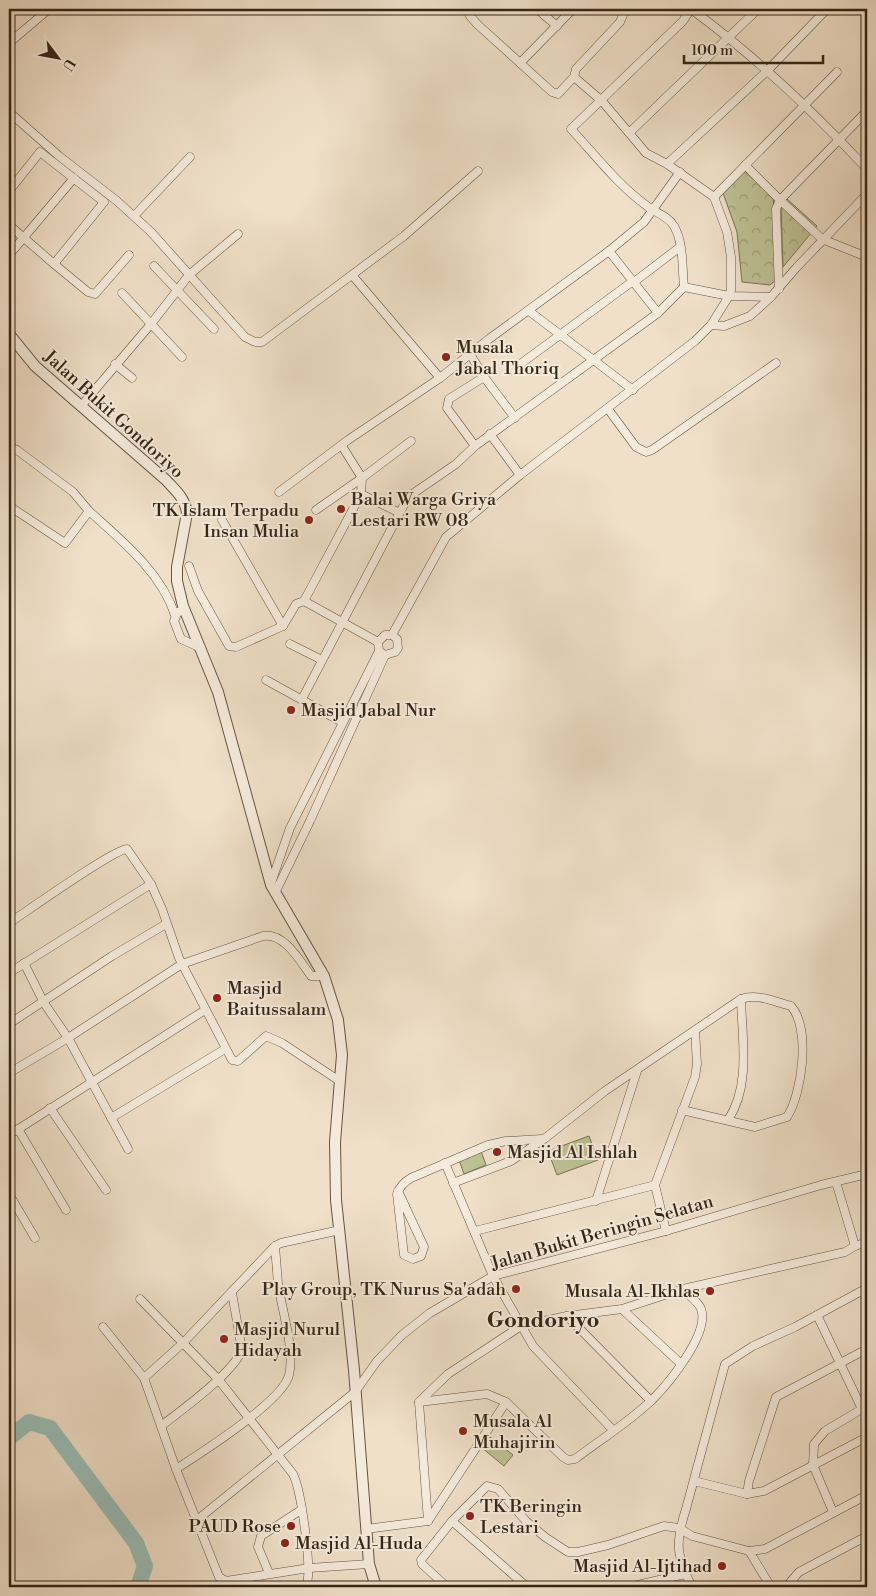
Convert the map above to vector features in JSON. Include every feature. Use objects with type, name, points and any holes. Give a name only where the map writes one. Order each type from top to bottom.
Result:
[{"type":"street","points":[[9,43],[49,9]]},
{"type":"street","points":[[472,9],[469,13],[473,20],[554,94],[562,92],[574,77],[576,68],[620,22],[623,15],[618,9]]},
{"type":"street","points":[[537,9],[557,26]]},
{"type":"street","points":[[520,63],[573,9]]},
{"type":"street","points":[[684,287],[680,247],[674,226],[668,218],[654,211],[630,194],[571,129],[682,21],[691,9],[729,36],[804,105],[867,169]]},
{"type":"street","points":[[629,133],[758,9]]},
{"type":"street","points":[[667,164],[766,71],[827,9]]},
{"type":"street","points":[[714,198],[838,72]]},
{"type":"street","points":[[392,635],[446,537],[520,475],[695,341],[711,325],[729,296],[727,232],[714,198],[680,172],[646,153],[602,100],[574,77]]},
{"type":"street","points":[[779,289],[776,209],[780,200],[867,111]]},
{"type":"street","points":[[9,112],[59,156],[134,216],[151,232],[245,336],[255,342],[262,342],[404,236],[478,171]]},
{"type":"street","points":[[9,191],[40,152],[104,202],[54,264]]},
{"type":"street","points":[[134,216],[190,157]]},
{"type":"street","points":[[745,165],[822,239],[867,258]]},
{"type":"street","points":[[279,492],[440,378],[609,251],[644,222],[654,211],[680,172]]},
{"type":"street","points":[[9,255],[74,178]]},
{"type":"street","points":[[711,325],[724,326],[737,323],[750,316],[779,289],[822,239],[867,194]]},
{"type":"street","points":[[9,225],[88,292],[95,294],[129,255]]},
{"type":"street","points":[[82,405],[177,292],[188,274],[238,234]]},
{"type":"street","points":[[519,365],[680,247]]},
{"type":"street","points":[[609,251],[658,313]]},
{"type":"street","points":[[154,266],[214,329]]},
{"type":"street","points":[[352,274],[440,378]]},
{"type":"street","points":[[684,287],[729,296],[771,297]]},
{"type":"street","points":[[302,699],[398,512],[408,497],[456,464],[490,434],[515,418],[658,313],[684,287]]},
{"type":"street","points":[[122,293],[182,357]]},
{"type":"street","points":[[529,311],[561,333],[593,361],[633,390]]},
{"type":"street","name":"Jalan Bukit Gondoriyo","points":[[9,334],[35,366],[82,405],[170,485],[180,495],[186,505],[187,513],[177,567],[177,581],[183,606],[208,665],[273,889],[324,976],[338,1020],[342,1055],[338,1080],[335,1142],[336,1200],[355,1392],[369,1564],[375,1586]]},
{"type":"street","points":[[470,354],[484,377],[515,418]]},
{"type":"street","points":[[608,408],[636,447],[646,452],[694,422],[776,363]]},
{"type":"street","points":[[115,364],[132,378]]},
{"type":"street","points":[[475,446],[447,408],[447,403],[449,399],[484,377]]},
{"type":"street","points":[[490,434],[520,475]]},
{"type":"street","points":[[316,510],[411,441]]},
{"type":"street","points":[[188,566],[198,591],[229,646],[236,647],[283,626],[296,604],[304,601],[361,494],[362,478],[342,446]]},
{"type":"street","points":[[9,450],[12,448],[17,450],[72,492],[154,575],[169,597],[175,615],[175,627],[181,639],[202,648]]},
{"type":"street","points":[[361,494],[398,512]]},
{"type":"street","points":[[9,506],[65,542],[89,511]]},
{"type":"street","points":[[222,520],[283,626]]},
{"type":"street","points":[[273,889],[382,653],[378,642],[304,601]]},
{"type":"street","points":[[175,615],[183,606]]},
{"type":"street","points":[[378,642],[385,635],[392,635],[397,639],[398,648],[391,654],[382,653]]},
{"type":"street","points":[[290,644],[322,660]]},
{"type":"street","points":[[273,889],[290,828],[342,722],[382,653]]},
{"type":"street","points":[[266,680],[342,722]]},
{"type":"street","points":[[12,921],[120,851],[127,850],[150,884],[182,964],[232,1060],[238,1061],[266,1036],[282,1043],[338,1080]]},
{"type":"street","points":[[9,973],[150,884]]},
{"type":"street","points":[[9,1024],[112,956],[166,924]]},
{"type":"street","points":[[9,1073],[68,1038],[182,964],[269,935],[276,936],[285,944],[311,976],[324,976]]},
{"type":"street","points":[[24,963],[44,1002],[68,1038],[128,1150]]},
{"type":"street","points":[[453,1183],[503,1165],[544,1139],[605,1091],[741,999],[748,997],[760,998],[791,1006],[799,1021],[802,1053],[799,1087],[792,1109],[787,1117],[755,1127],[682,1110]]},
{"type":"street","points":[[728,1120],[736,1108],[741,1086],[741,999]]},
{"type":"street","points":[[9,1135],[205,1010]]},
{"type":"street","points":[[666,1230],[655,1185],[695,1077],[697,1064],[695,1031]]},
{"type":"street","points":[[111,1118],[225,1049]]},
{"type":"street","points":[[596,1201],[637,1071]]},
{"type":"street","points":[[50,1108],[106,1190]]},
{"type":"street","points":[[18,1129],[66,1210]]},
{"type":"street","points":[[398,1191],[424,1247],[424,1252],[417,1258],[410,1259],[404,1255],[400,1239],[398,1191],[402,1184],[411,1178],[493,1144],[544,1139]]},
{"type":"street","points":[[446,1163],[493,1276],[532,1346],[613,1430]]},
{"type":"street","name":"Jalan Bukit Beringin Selatan","points":[[197,1520],[355,1392],[377,1361],[402,1335],[430,1313],[493,1276],[867,1174]]},
{"type":"street","points":[[836,1182],[855,1246]]},
{"type":"street","points":[[475,1231],[655,1185]]},
{"type":"street","points":[[9,1194],[34,1238]]},
{"type":"street","points":[[144,1378],[182,1344],[232,1294],[275,1246],[340,1230]]},
{"type":"street","points":[[419,1402],[448,1374],[521,1326],[568,1316],[622,1309],[683,1289],[845,1252],[867,1242]]},
{"type":"street","points":[[176,1469],[250,1418],[284,1386],[289,1374],[290,1350],[278,1283],[275,1246]]},
{"type":"street","points":[[692,1587],[685,1574],[678,1549],[679,1528],[694,1481],[725,1364],[753,1346],[867,1288]]},
{"type":"street","points":[[419,1402],[486,1394],[506,1402],[563,1457],[568,1460],[575,1459],[651,1401],[699,1337],[703,1322],[701,1307],[683,1289]]},
{"type":"street","points":[[161,1426],[218,1379],[239,1358],[242,1350],[232,1294]]},
{"type":"street","points":[[140,1299],[218,1379],[279,1454],[297,1483],[309,1568],[306,1587]]},
{"type":"street","points":[[622,1309],[680,1363]]},
{"type":"street","points":[[816,1315],[839,1364],[865,1408],[818,1437],[814,1444],[813,1465],[833,1512]]},
{"type":"street","points":[[568,1316],[651,1401]]},
{"type":"street","points":[[102,1327],[144,1378],[176,1469],[214,1567],[222,1580],[309,1568],[369,1564]]},
{"type":"street","points":[[747,1494],[749,1481],[776,1397],[867,1349]]},
{"type":"street","points":[[419,1402],[428,1521]]},
{"type":"street","points":[[428,1521],[506,1402]]},
{"type":"street","points":[[694,1481],[747,1494],[764,1491],[867,1438]]},
{"type":"street","points":[[448,1587],[422,1564],[422,1556],[452,1521],[487,1486],[498,1489],[526,1520],[545,1537],[568,1552],[578,1552],[608,1544],[664,1526],[679,1528],[692,1536],[749,1551],[764,1549],[867,1495]]},
{"type":"street","points":[[269,1573],[258,1547],[261,1536],[301,1510]]},
{"type":"street","points":[[366,1528],[428,1521]]},
{"type":"street","points":[[452,1521],[527,1587]]},
{"type":"street","points":[[786,1587],[799,1572],[867,1536]]},
{"type":"street","points":[[749,1551],[771,1587]]},
{"type":"street","points":[[629,1587],[685,1574]]},
{"type":"street","points":[[240,1587],[247,1578]]},
{"type":"green space","points":[[749,164],[773,187],[776,280],[770,285],[742,282],[737,232],[723,193]]},
{"type":"green space","points":[[787,199],[817,226],[783,267],[781,205]]},
{"type":"green space","points":[[589,1136],[598,1160],[557,1175],[548,1151]]},
{"type":"green space","points":[[481,1151],[486,1165],[464,1174],[459,1160]]},
{"type":"green space","points":[[490,1437],[513,1455],[504,1466],[481,1447]]},
{"type":"waterway","points":[[9,1438],[29,1422],[50,1428],[136,1543],[145,1566],[138,1587]]},
{"type":"place","name":"Musala Jabal Thoriq","points":[[446,357]]},
{"type":"place","name":"Balai Warga Griya Lestari RW 08","points":[[341,509]]},
{"type":"place","name":"TK Islam Terpadu Insan Mulia","points":[[309,520]]},
{"type":"place","name":"Masjid Jabal Nur","points":[[291,710]]},
{"type":"place","name":"Masjid Baitussalam","points":[[217,998]]},
{"type":"place","name":"Masjid Al Ishlah","points":[[497,1152]]},
{"type":"place","name":"Play Group, TK Nurus Sa'adah","points":[[516,1289]]},
{"type":"place","name":"Musala Al-Ikhlas","points":[[710,1291]]},
{"type":"place","name":"Masjid Nurul Hidayah","points":[[224,1339]]},
{"type":"place","name":"Musala Al Muhajirin","points":[[463,1431]]},
{"type":"place","name":"TK Beringin Lestari","points":[[470,1516]]},
{"type":"place","name":"PAUD Rose","points":[[291,1526]]},
{"type":"place","name":"Masjid Al-Huda","points":[[285,1543]]},
{"type":"place","name":"Masjid Al-Ijtihad","points":[[722,1566]]},
{"type":"district","name":"Gondoriyo","points":[[543,1319]]}]
